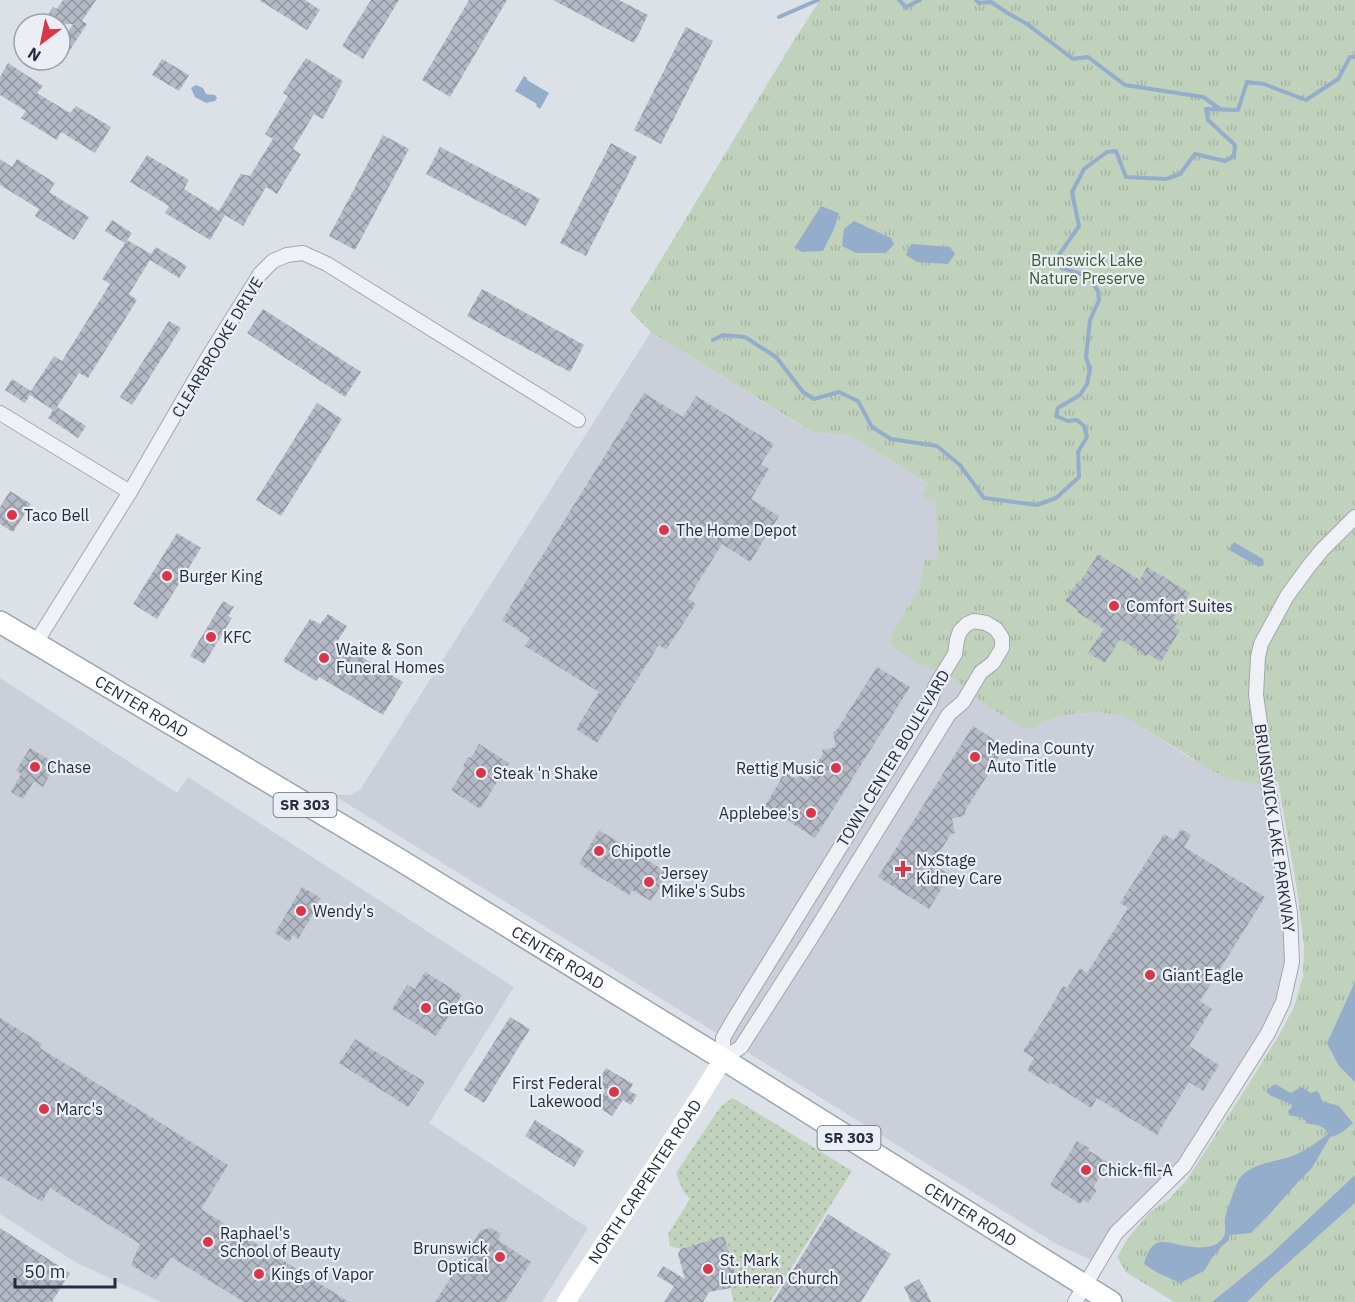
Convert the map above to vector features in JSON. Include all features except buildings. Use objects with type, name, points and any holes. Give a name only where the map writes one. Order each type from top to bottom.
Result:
[{"type":"main road","name":"CENTER ROAD","points":[[0,622],[400,860],[723,1059],[1080,1294],[1111,1302]]},
{"type":"street","name":"CLEARBROOKE DRIVE","points":[[35,644],[130,492],[207,358],[260,274],[273,261],[287,255],[303,253],[327,264],[578,420]]},
{"type":"street","points":[[0,413],[130,492]]},
{"type":"street","name":"BRUNSWICK LAKE PARKWAY","points":[[1080,1294],[1116,1233],[1184,1166],[1268,1033],[1283,1002],[1292,962],[1290,913],[1268,784],[1256,695],[1258,657],[1261,644],[1287,596],[1334,537],[1355,517]]},
{"type":"street","name":"TOWN CENTER BOULEVARD","points":[[974,621],[990,625],[1002,638],[999,656],[981,672],[963,702],[949,714],[741,1047],[723,1059],[723,1038],[930,702],[936,685],[955,654],[960,632],[967,624],[974,621]]},
{"type":"street","name":"NORTH CARPENTER ROAD","points":[[566,1302],[723,1059]]},
{"type":"shaded area","points":[[651,332],[811,432],[850,435],[929,485],[935,499],[938,560],[925,561],[919,588],[907,609],[923,666],[955,679],[1031,729],[1041,723],[1071,714],[1098,712],[1123,716],[1192,759],[1268,784],[1292,962],[1268,1033],[1184,1166],[1098,1263],[1058,1245],[333,795],[351,795],[360,790]]},
{"type":"shaded area","points":[[0,678],[177,793],[188,777],[514,987],[429,1123],[588,1228],[542,1302],[161,1302],[75,1262],[0,1214]]},
{"type":"green space","name":"Brunswick Lake Nature Preserve","points":[[820,0],[1355,0],[1355,1302],[1174,1302],[1126,1272],[1117,1257],[1129,1237],[1150,1212],[1169,1199],[1186,1181],[1253,1077],[1294,1007],[1303,976],[1304,945],[1278,782],[1247,783],[1225,778],[1123,716],[1098,712],[1071,714],[1041,723],[1031,729],[1022,727],[986,705],[955,679],[923,666],[896,650],[891,643],[891,636],[919,588],[925,560],[938,559],[935,499],[924,499],[922,495],[928,484],[850,435],[812,432],[651,332],[630,311]]},
{"type":"green space","points":[[733,1098],[852,1171],[770,1302],[733,1302],[731,1288],[737,1279],[724,1236],[681,1249],[670,1246],[668,1234],[690,1199],[683,1191],[676,1173],[721,1106]]},
{"type":"water","points":[[524,76],[549,93],[540,109],[536,106],[537,104],[515,91]]},
{"type":"water","points":[[196,85],[203,88],[206,94],[215,95],[217,98],[215,101],[206,103],[195,97],[191,88]]},
{"type":"water","points":[[821,206],[839,213],[834,229],[823,251],[802,252],[795,247]]},
{"type":"water","points":[[854,221],[891,238],[894,244],[886,253],[856,253],[842,246],[844,229]]},
{"type":"water","points":[[911,244],[950,247],[955,254],[948,264],[917,262],[906,255]]},
{"type":"water","points":[[1234,542],[1263,559],[1264,565],[1259,567],[1231,551],[1229,549]]},
{"type":"water","points":[[1355,982],[1355,1082],[1339,1066],[1327,1043]]},
{"type":"water","points":[[1275,1084],[1291,1093],[1301,1087],[1311,1093],[1317,1091],[1322,1101],[1339,1106],[1353,1123],[1342,1132],[1330,1137],[1312,1168],[1251,1233],[1229,1236],[1229,1240],[1212,1258],[1204,1271],[1180,1283],[1144,1264],[1151,1248],[1160,1242],[1200,1248],[1218,1243],[1224,1235],[1225,1218],[1236,1186],[1245,1173],[1260,1165],[1293,1156],[1328,1134],[1321,1127],[1305,1123],[1303,1118],[1289,1115],[1291,1104],[1271,1096],[1266,1091]]},
{"type":"water","points":[[1355,1175],[1355,1203],[1247,1302],[1212,1302],[1270,1255]]},
{"type":"waterway","points":[[779,17],[818,0]]},
{"type":"waterway","points":[[899,0],[906,7],[920,0]]},
{"type":"waterway","points":[[976,0],[979,3],[991,2],[1027,24],[1073,59],[1088,57],[1125,85],[1203,97],[1220,109]]},
{"type":"waterway","points":[[713,340],[723,335],[745,337],[776,357],[803,392],[814,399],[839,392],[858,401],[872,427],[891,439],[937,446],[960,465],[984,498],[1037,505],[1056,498],[1079,477],[1078,452],[1087,437],[1084,426],[1077,420],[1068,421],[1056,416],[1058,408],[1080,395],[1087,384],[1090,369],[1086,357],[1090,320],[1099,300],[1098,291],[1087,276],[1062,268],[1059,255],[1079,226],[1072,192],[1084,169],[1107,152],[1116,151],[1126,177],[1166,179],[1180,174],[1195,154],[1225,161],[1234,156],[1235,145],[1208,120],[1206,109],[1238,110],[1247,82],[1264,84],[1306,100],[1338,79],[1350,57],[1355,57]]},
{"type":"place","name":"Taco Bell","points":[[12,515]]},
{"type":"place","name":"The Home Depot","points":[[664,530]]},
{"type":"place","name":"Burger King","points":[[167,576]]},
{"type":"place","name":"Comfort Suites","points":[[1114,606]]},
{"type":"place","name":"KFC","points":[[211,637]]},
{"type":"place","name":"Waite & Son Funeral Homes","points":[[324,658]]},
{"type":"place","name":"Medina County Auto Title","points":[[975,757]]},
{"type":"place","name":"Chase","points":[[35,767]]},
{"type":"place","name":"Rettig Music","points":[[836,768]]},
{"type":"place","name":"Steak 'n Shake","points":[[481,773]]},
{"type":"place","name":"Applebee's","points":[[811,813]]},
{"type":"place","name":"Chipotle","points":[[599,851]]},
{"type":"place","name":"NxStage Kidney Care","points":[[903,869]]},
{"type":"place","name":"Jersey Mike's Subs","points":[[649,882]]},
{"type":"place","name":"Wendy's","points":[[301,911]]},
{"type":"place","name":"Giant Eagle","points":[[1150,975]]},
{"type":"place","name":"GetGo","points":[[426,1008]]},
{"type":"place","name":"First Federal Lakewood","points":[[614,1092]]},
{"type":"place","name":"Marc's","points":[[44,1109]]},
{"type":"place","name":"Chick-fil-A","points":[[1086,1170]]},
{"type":"place","name":"Raphael's School of Beauty","points":[[208,1242]]},
{"type":"place","name":"Brunswick Optical","points":[[500,1257]]},
{"type":"place","name":"St. Mark Lutheran Church","points":[[708,1269]]},
{"type":"place","name":"Kings of Vapor","points":[[259,1274]]}]
